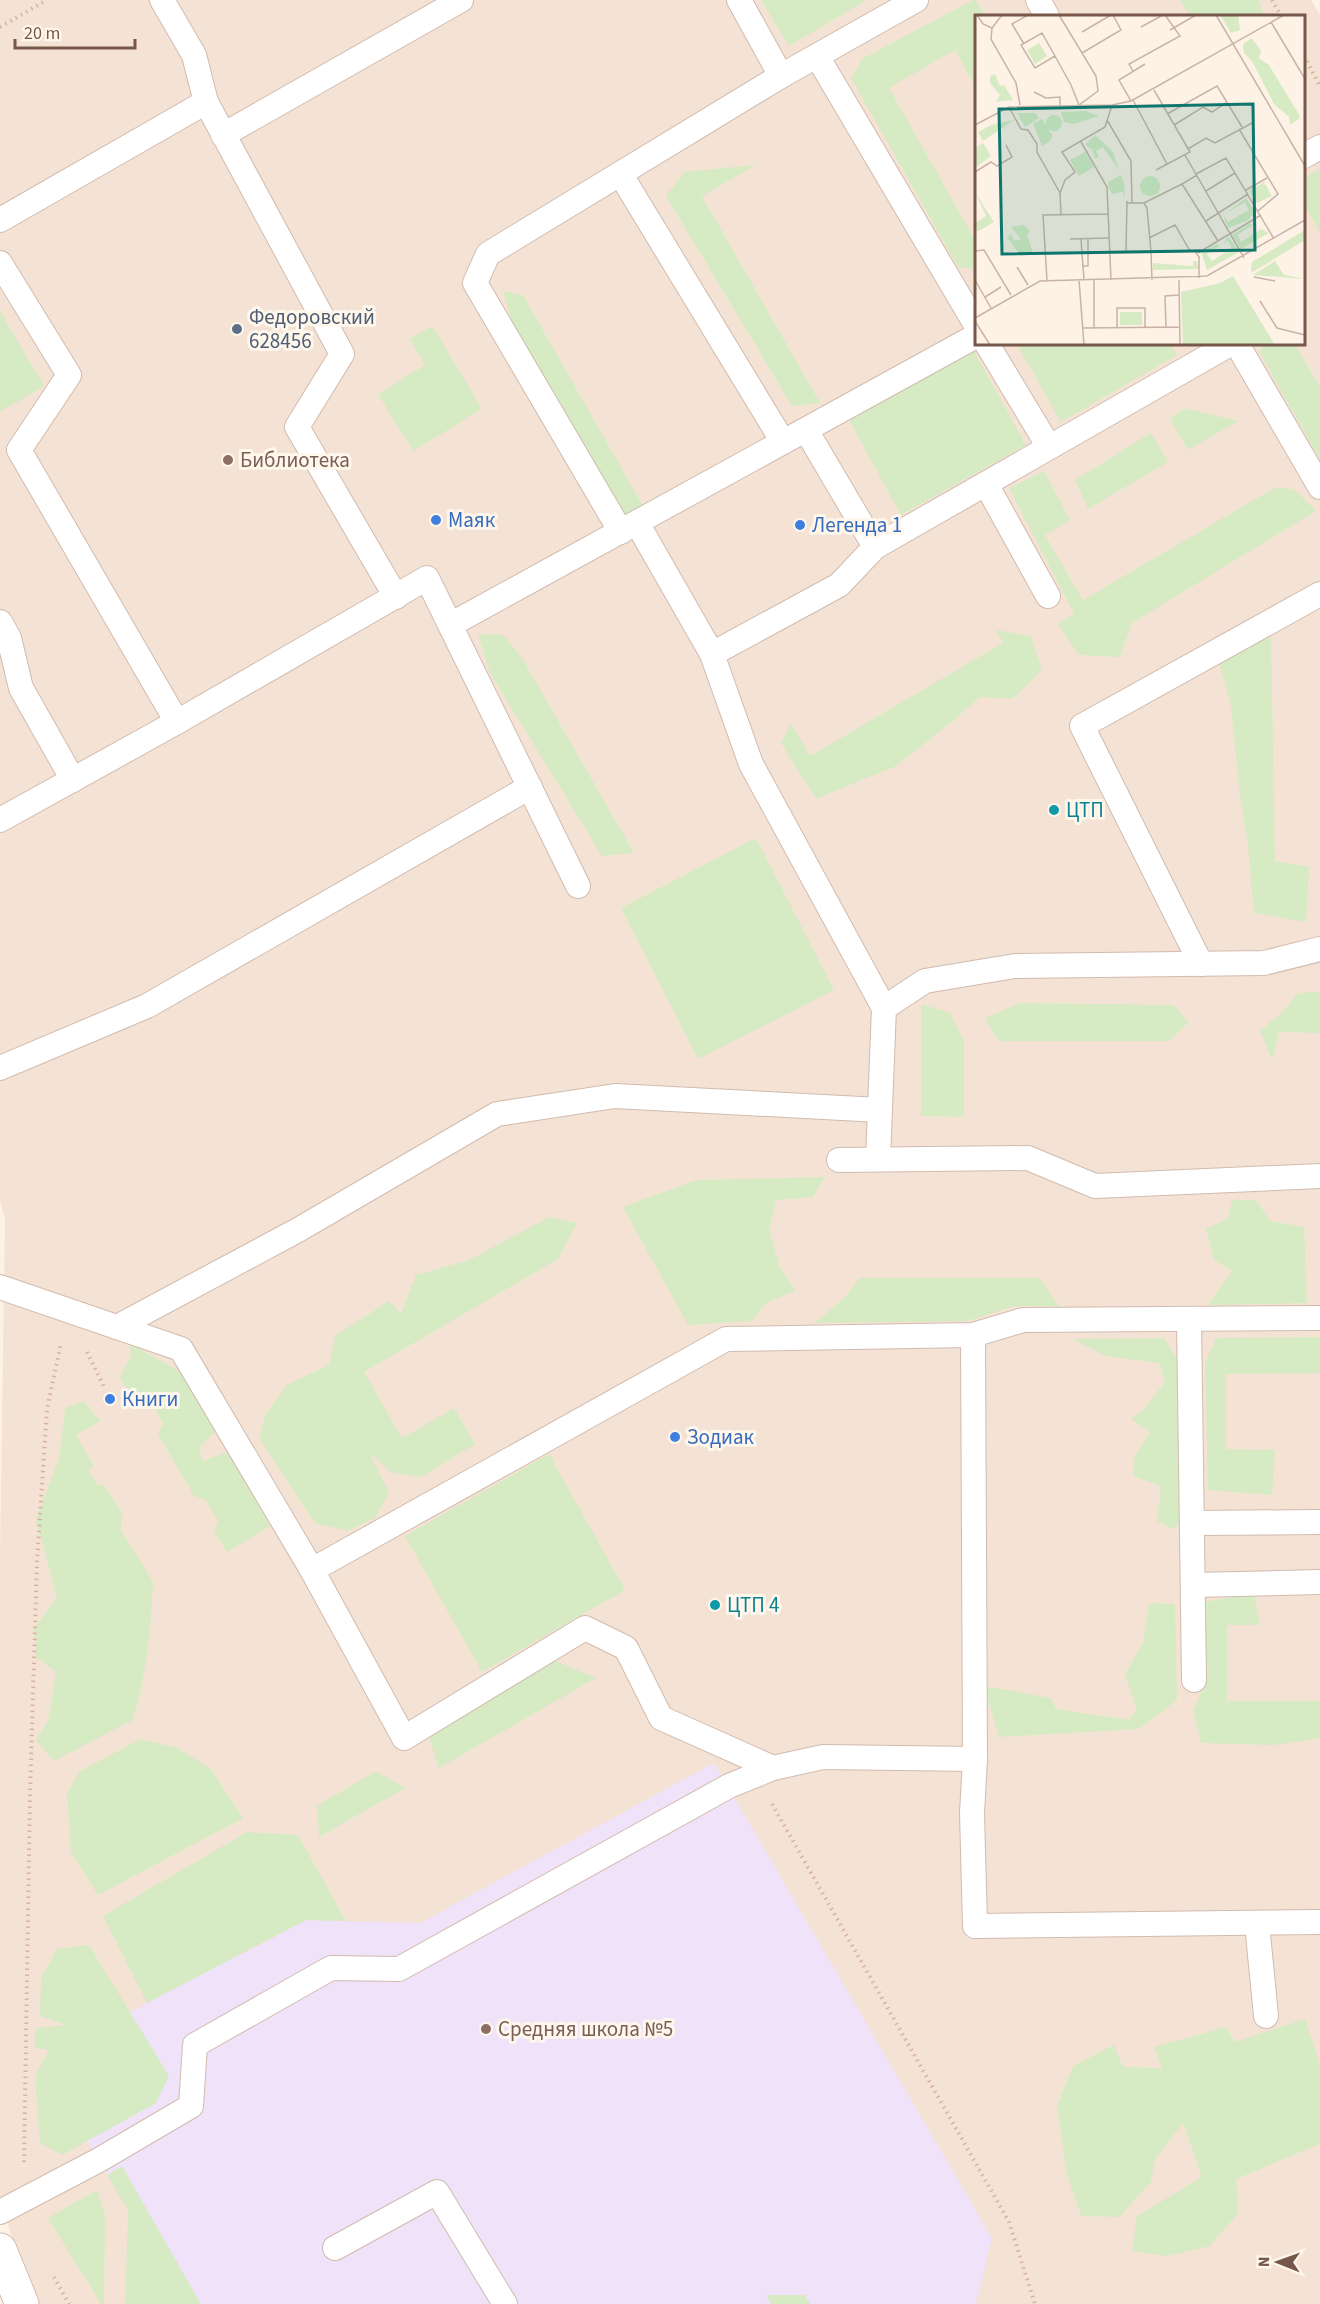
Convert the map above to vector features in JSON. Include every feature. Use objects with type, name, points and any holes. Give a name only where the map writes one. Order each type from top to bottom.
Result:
[{"type":"street","points":[[0,2250],[22,2304]]},
{"type":"lane","points":[[162,0],[194,56],[206,102],[342,354],[297,427],[396,597]]},
{"type":"lane","points":[[223,135],[461,0]]},
{"type":"lane","points":[[739,0],[781,76]]},
{"type":"lane","points":[[878,1159],[884,1008],[751,764],[712,654],[475,283],[488,254],[781,76],[916,0]]},
{"type":"lane","points":[[1038,0],[1046,15]]},
{"type":"lane","points":[[817,56],[975,323]]},
{"type":"lane","points":[[0,220],[206,102]]},
{"type":"lane","points":[[1305,155],[1320,147]]},
{"type":"lane","points":[[621,175],[783,442]]},
{"type":"lane","points":[[0,263],[69,375],[19,450],[177,722]]},
{"type":"lane","points":[[450,625],[975,337]]},
{"type":"lane","points":[[988,345],[1049,447]]},
{"type":"lane","points":[[712,654],[839,585],[875,547],[1228,345]]},
{"type":"lane","points":[[1238,345],[1320,487]]},
{"type":"lane","points":[[806,430],[875,547]]},
{"type":"lane","points":[[986,484],[1048,596]]},
{"type":"lane","points":[[0,820],[177,722],[427,578],[578,886]]},
{"type":"lane","points":[[1201,963],[1082,726],[1320,594]]},
{"type":"lane","points":[[0,622],[9,638],[21,688],[73,780]]},
{"type":"lane","points":[[0,1068],[147,1006],[530,787]]},
{"type":"lane","points":[[884,1008],[925,981],[1015,966],[1264,963],[1320,949]]},
{"type":"lane","points":[[117,1327],[298,1230],[497,1114],[615,1096],[880,1110]]},
{"type":"lane","points":[[839,1160],[1028,1158],[1095,1186],[1320,1176]]},
{"type":"lane","points":[[0,1287],[181,1349],[312,1570],[404,1738],[585,1628],[626,1648],[661,1718],[764,1771]]},
{"type":"lane","points":[[312,1570],[726,1339],[973,1335],[1023,1320],[1320,1318]]},
{"type":"lane","points":[[1189,1319],[1194,1680]]},
{"type":"lane","points":[[973,1335],[975,1759],[972,1813],[975,1926],[1320,1922]]},
{"type":"lane","points":[[1192,1523],[1320,1522]]},
{"type":"lane","points":[[1192,1585],[1320,1582]]},
{"type":"lane","points":[[0,2212],[99,2160],[191,2106],[195,2045],[331,1968],[399,1969],[729,1786],[764,1771],[824,1757],[975,1759]]},
{"type":"lane","points":[[1257,1924],[1266,2016]]},
{"type":"lane","points":[[335,2248],[437,2192],[505,2304]]},
{"type":"path","points":[[0,27],[47,0]]},
{"type":"path","points":[[1272,0],[1280,15]]},
{"type":"path","points":[[1305,58],[1320,86]]},
{"type":"path","points":[[23,2200],[37,1562],[47,1409],[68,1310]]},
{"type":"path","points":[[764,1771],[1009,2222],[1034,2303]]},
{"type":"path","points":[[53,2275],[69,2304]]},
{"type":"shaded area","points":[[0,0],[1311,0],[1320,15],[1320,2304],[38,2304],[27,2285],[0,2200],[0,1557],[5,1219],[0,1201]]},
{"type":"shaded area","name":"Средняя школа №5","points":[[714,1763],[992,2238],[976,2304],[182,2304],[99,2160],[49,2079],[63,2050],[147,2003],[306,1920],[420,1923]]},
{"type":"green space","points":[[761,0],[867,0],[789,46]]},
{"type":"green space","points":[[973,0],[976,0],[985,15],[975,15],[975,86],[955,50],[889,88],[975,240],[975,269],[958,267],[851,78],[862,59]]},
{"type":"green space","points":[[1180,0],[1259,0],[1264,15],[1189,15]]},
{"type":"green space","points":[[756,165],[702,196],[820,403],[792,406],[666,196],[684,172]]},
{"type":"green space","points":[[1320,168],[1320,233],[1305,208],[1305,177]]},
{"type":"green space","points":[[503,291],[523,295],[644,508],[625,516],[513,327]]},
{"type":"green space","points":[[0,311],[44,386],[0,412]]},
{"type":"green space","points":[[432,326],[482,409],[413,451],[378,394],[425,365],[410,339]]},
{"type":"green space","points":[[1018,345],[1171,345],[1177,355],[1061,422]]},
{"type":"green space","points":[[1264,345],[1296,345],[1320,387],[1320,460],[1259,351]]},
{"type":"green space","points":[[974,351],[1026,445],[901,515],[849,420]]},
{"type":"green space","points":[[1184,408],[1238,421],[1188,450],[1170,419]]},
{"type":"green space","points":[[1151,433],[1168,462],[1088,509],[1075,480]]},
{"type":"green space","points":[[1044,471],[1070,520],[1045,535],[1083,600],[1276,487],[1294,489],[1316,511],[1132,623],[1120,657],[1079,655],[1058,624],[1074,614],[1009,488]]},
{"type":"green space","points":[[996,630],[1031,636],[1042,670],[1012,699],[980,697],[896,766],[816,799],[781,743],[791,724],[810,756],[1003,643]]},
{"type":"green space","points":[[478,634],[503,635],[522,658],[634,853],[602,856],[490,673]]},
{"type":"green space","points":[[1271,635],[1275,861],[1309,867],[1306,922],[1254,913],[1231,705],[1219,662]]},
{"type":"green space","points":[[756,838],[834,990],[698,1059],[621,908]]},
{"type":"green space","points":[[1320,992],[1320,1033],[1279,1032],[1272,1060],[1260,1031],[1285,1010],[1298,993]]},
{"type":"green space","points":[[1020,1003],[1173,1005],[1189,1022],[1169,1041],[998,1041],[985,1018]]},
{"type":"green space","points":[[921,1004],[950,1013],[964,1041],[964,1117],[921,1116]]},
{"type":"green space","points":[[825,1177],[813,1197],[776,1200],[769,1230],[780,1267],[795,1291],[767,1302],[751,1321],[688,1325],[623,1207],[696,1180]]},
{"type":"green space","points":[[1232,1200],[1256,1200],[1270,1221],[1304,1227],[1307,1303],[1208,1305],[1232,1271],[1214,1260],[1206,1229],[1228,1218]]},
{"type":"green space","points":[[549,1217],[577,1223],[558,1259],[364,1372],[402,1438],[454,1408],[475,1444],[421,1477],[391,1472],[370,1453],[389,1493],[375,1518],[348,1531],[315,1523],[259,1438],[265,1415],[287,1385],[329,1365],[335,1336],[389,1301],[401,1314],[416,1275],[469,1260]]},
{"type":"green space","points":[[860,1278],[1040,1278],[1059,1306],[1015,1306],[967,1321],[815,1323],[846,1296]]},
{"type":"green space","points":[[1320,1337],[1320,1373],[1226,1374],[1226,1449],[1275,1450],[1272,1495],[1208,1490],[1205,1363],[1216,1338]]},
{"type":"green space","points":[[1164,1338],[1181,1364],[1180,1523],[1173,1529],[1157,1521],[1161,1487],[1134,1476],[1134,1458],[1150,1432],[1131,1419],[1144,1409],[1165,1382],[1159,1363],[1106,1356],[1072,1339]]},
{"type":"green space","points":[[130,1344],[183,1373],[217,1429],[199,1448],[203,1461],[228,1452],[270,1526],[227,1552],[214,1531],[218,1521],[206,1500],[194,1496],[158,1434],[163,1423],[147,1395],[134,1402],[120,1378],[131,1355]]},
{"type":"green space","points":[[83,1401],[101,1421],[76,1435],[94,1466],[88,1470],[97,1485],[104,1485],[122,1512],[121,1530],[153,1582],[150,1632],[142,1686],[133,1720],[54,1761],[36,1740],[49,1718],[56,1672],[36,1657],[34,1628],[57,1598],[36,1520],[59,1458],[65,1408]]},
{"type":"green space","points":[[549,1454],[625,1590],[482,1672],[405,1536]]},
{"type":"green space","points":[[1254,1593],[1260,1625],[1227,1625],[1227,1701],[1320,1701],[1320,1738],[1274,1745],[1201,1743],[1193,1711],[1205,1683],[1205,1602]]},
{"type":"green space","points":[[1149,1603],[1175,1604],[1177,1700],[1139,1729],[999,1737],[984,1686],[1051,1698],[1056,1709],[1129,1720],[1137,1710],[1125,1674],[1143,1643]]},
{"type":"green space","points":[[551,1659],[596,1678],[439,1768],[428,1735]]},
{"type":"green space","points":[[141,1739],[177,1748],[211,1769],[243,1818],[98,1895],[71,1852],[67,1793],[80,1771]]},
{"type":"green space","points":[[376,1771],[405,1788],[319,1837],[317,1806]]},
{"type":"green space","points":[[247,1832],[298,1835],[346,1921],[306,1920],[147,2003],[103,1916]]},
{"type":"green space","points":[[89,1945],[169,2076],[156,2103],[62,2155],[40,2143],[35,2076],[49,2050],[35,2048],[35,2028],[67,2025],[40,2016],[41,1978],[57,1949]]},
{"type":"green space","points":[[1305,2019],[1320,2065],[1320,2144],[1236,2179],[1238,2213],[1210,2246],[1168,2256],[1132,2251],[1137,2216],[1202,2177],[1183,2123],[1155,2159],[1151,2182],[1119,2217],[1081,2216],[1067,2175],[1057,2106],[1073,2066],[1114,2045],[1123,2067],[1162,2068],[1154,2047],[1226,2027],[1235,2042]]},
{"type":"green space","points":[[122,2166],[201,2304],[125,2304],[128,2210],[107,2175]]},
{"type":"green space","points":[[97,2190],[105,2215],[104,2304],[101,2304],[48,2218]]},
{"type":"green space","points":[[766,2295],[805,2295],[810,2304],[771,2304]]},
{"type":"place","name":"Федоровский 628456","points":[[237,329]]},
{"type":"place","name":"Библиотека","points":[[228,460]]},
{"type":"place","name":"Маяк","points":[[436,520]]},
{"type":"place","name":"Легенда 1","points":[[800,525]]},
{"type":"place","name":"ЦТП","points":[[1054,810]]},
{"type":"place","name":"Книги","points":[[110,1399]]},
{"type":"place","name":"Зодиак","points":[[675,1437]]},
{"type":"place","name":"ЦТП 4","points":[[715,1605]]},
{"type":"place","name":"Средняя школа №5","points":[[486,2029]]}]
